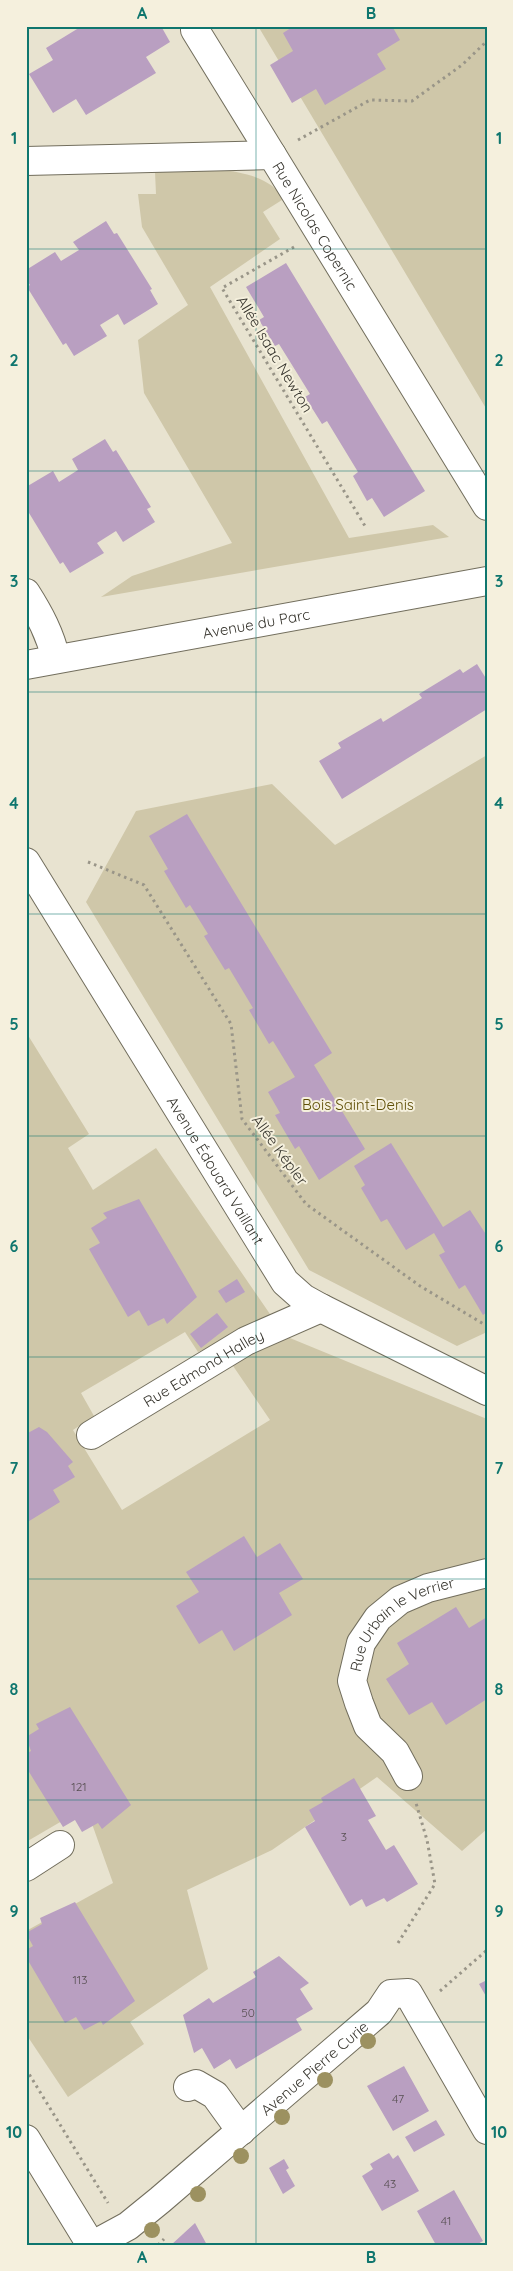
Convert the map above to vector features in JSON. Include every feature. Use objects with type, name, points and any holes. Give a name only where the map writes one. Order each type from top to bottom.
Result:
[{"type":"street","points":[[195,30],[272,155]]},
{"type":"street","name":"Rue Nicolas Copernic","points":[[26,162],[272,155],[487,506]]},
{"type":"street","name":"Avenue du Parc","points":[[26,665],[487,581]]},
{"type":"street","points":[[26,593],[51,637],[56,659]]},
{"type":"street","name":"Avenue Édouard Vaillant","points":[[26,862],[285,1282],[304,1298],[322,1308],[487,1391]]},
{"type":"street","name":"Rue Edmond Halley","points":[[91,1435],[246,1341],[322,1308]]},
{"type":"street","name":"Rue Urbain le Verrier","points":[[408,1776],[395,1752],[368,1726],[359,1703],[352,1681],[361,1643],[378,1618],[400,1600],[428,1588],[487,1573]]},
{"type":"street","points":[[26,1867],[60,1846]]},
{"type":"street","name":"Avenue Pierre Curie","points":[[92,2245],[128,2226],[379,2012],[391,1994],[408,1993],[487,2130]]},
{"type":"street","points":[[188,2087],[196,2084],[215,2095],[241,2131]]},
{"type":"street","points":[[26,2139],[92,2245]]},
{"type":"path","points":[[272,155],[370,100],[412,101],[462,65],[487,41]]},
{"type":"path","name":"Allée Isaac Newton","points":[[319,233],[222,288],[366,526]]},
{"type":"path","name":"Allée Képler","points":[[88,862],[144,885],[231,1024],[242,1119],[306,1204],[420,1286],[487,1326]]},
{"type":"path","points":[[398,1942],[435,1884],[427,1840],[408,1776]]},
{"type":"path","points":[[419,2010],[487,1950]]},
{"type":"path","points":[[26,2070],[108,2203],[128,2226]]},
{"type":"green space","points":[[258,26],[487,26],[487,410]]},
{"type":"green space","points":[[223,170],[257,178],[266,182],[279,193],[282,200],[263,212],[280,239],[210,287],[349,538],[433,525],[449,537],[101,597],[132,576],[232,543],[144,393],[138,340],[188,305],[142,227],[138,194],[156,194],[155,172],[157,171]]},
{"type":"green space","name":"Bois Saint-Denis","points":[[487,755],[487,1332],[457,1346],[309,1270],[86,902],[136,811],[272,784],[335,845]]},
{"type":"green space","points":[[26,1032],[89,1134],[68,1148],[93,1190],[156,1148],[285,1336],[487,1419],[487,1829],[462,1851],[377,1777],[272,1850],[187,1890],[208,1969],[130,2022],[144,2044],[68,2097],[26,2034],[26,1931],[113,1883],[86,1807],[26,1842]],"holes":[[[185,1332],[198,1352],[218,1344],[270,1420],[122,1510],[73,1430],[94,1416],[81,1393]]]},
{"type":"building","points":[[82,26],[161,26],[170,42],[146,57],[156,73],[86,115],[76,99],[53,113],[29,74],[53,60],[46,48]]},
{"type":"building","points":[[294,26],[392,26],[400,40],[377,54],[386,69],[325,105],[316,89],[292,103],[270,65],[293,51],[283,33]]},
{"type":"building","points":[[106,221],[114,234],[117,233],[152,289],[150,290],[158,304],[124,325],[118,314],[100,325],[107,336],[74,356],[66,343],[63,345],[27,287],[30,285],[26,279],[26,270],[55,252],[61,261],[79,250],[73,242]]},
{"type":"building","points":[[286,263],[425,491],[384,517],[372,498],[367,501],[353,476],[358,472],[327,421],[322,424],[305,397],[310,394],[279,344],[275,346],[259,320],[264,317],[246,287]]},
{"type":"building","points":[[105,439],[113,452],[116,450],[151,507],[147,509],[155,522],[123,542],[116,531],[97,543],[104,553],[70,573],[63,562],[60,564],[26,508],[28,505],[26,487],[53,471],[59,482],[78,470],[72,459]]},
{"type":"building","points":[[477,664],[487,680],[487,709],[342,799],[319,761],[341,748],[338,743],[381,718],[383,722],[422,698],[419,694],[460,669],[463,673]]},
{"type":"building","points":[[187,814],[332,1053],[314,1065],[365,1149],[319,1180],[299,1146],[295,1149],[275,1115],[280,1113],[268,1092],[295,1077],[273,1041],[269,1044],[249,1010],[253,1008],[229,968],[225,970],[204,936],[208,934],[190,905],[186,908],[164,871],[168,869],[149,836]]},
{"type":"building","points":[[391,1143],[443,1227],[470,1210],[487,1236],[487,1312],[483,1315],[465,1285],[459,1289],[439,1255],[445,1252],[434,1233],[406,1250],[387,1219],[381,1222],[361,1188],[365,1185],[354,1166]]},
{"type":"building","points":[[139,1199],[197,1297],[167,1324],[164,1318],[148,1326],[139,1310],[128,1317],[89,1249],[100,1243],[91,1228],[107,1218],[103,1213]]},
{"type":"building","points":[[237,1279],[245,1292],[226,1303],[218,1291]]},
{"type":"building","points":[[217,1313],[228,1327],[201,1348],[190,1334]]},
{"type":"building","points":[[39,1427],[47,1432],[73,1462],[68,1466],[75,1477],[53,1490],[60,1502],[26,1523],[26,1434]]},
{"type":"building","points":[[244,1536],[257,1557],[280,1543],[303,1579],[279,1593],[292,1615],[234,1651],[222,1630],[199,1644],[176,1606],[199,1592],[186,1572]]},
{"type":"building","points":[[456,1607],[469,1628],[487,1617],[487,1699],[446,1725],[432,1702],[409,1715],[386,1679],[409,1664],[397,1643]]},
{"type":"building","points":[[70,1707],[131,1805],[102,1829],[98,1823],[82,1832],[75,1820],[63,1827],[26,1767],[26,1754],[31,1751],[26,1737],[39,1729],[36,1724]]},
{"type":"building","points":[[354,1778],[376,1816],[368,1820],[386,1850],[394,1845],[418,1884],[387,1902],[384,1898],[366,1907],[362,1899],[350,1906],[305,1827],[315,1821],[309,1810],[323,1802],[321,1798]]},
{"type":"building","points":[[75,1902],[135,2001],[103,2025],[101,2021],[84,2030],[76,2017],[65,2023],[26,1957],[26,1950],[33,1946],[26,1933],[42,1924],[40,1918]]},
{"type":"building","points":[[279,1956],[309,1983],[300,1989],[313,2009],[296,2019],[302,2030],[236,2069],[230,2059],[214,2069],[202,2048],[194,2053],[183,2015],[209,1998],[213,2003],[256,1977],[253,1972]]},
{"type":"building","points":[[487,1980],[487,1998],[479,1984]]},
{"type":"building","points":[[404,2066],[429,2111],[393,2131],[367,2086]]},
{"type":"building","points":[[436,2120],[445,2135],[414,2152],[405,2137]]},
{"type":"building","points":[[389,2153],[393,2159],[398,2155],[419,2191],[382,2211],[362,2176],[373,2169],[370,2164]]},
{"type":"building","points":[[284,2159],[289,2168],[286,2170],[295,2186],[283,2194],[269,2168]]},
{"type":"building","points":[[454,2190],[483,2241],[476,2245],[436,2245],[417,2211]]},
{"type":"building","points":[[195,2223],[207,2245],[171,2245]]}]
